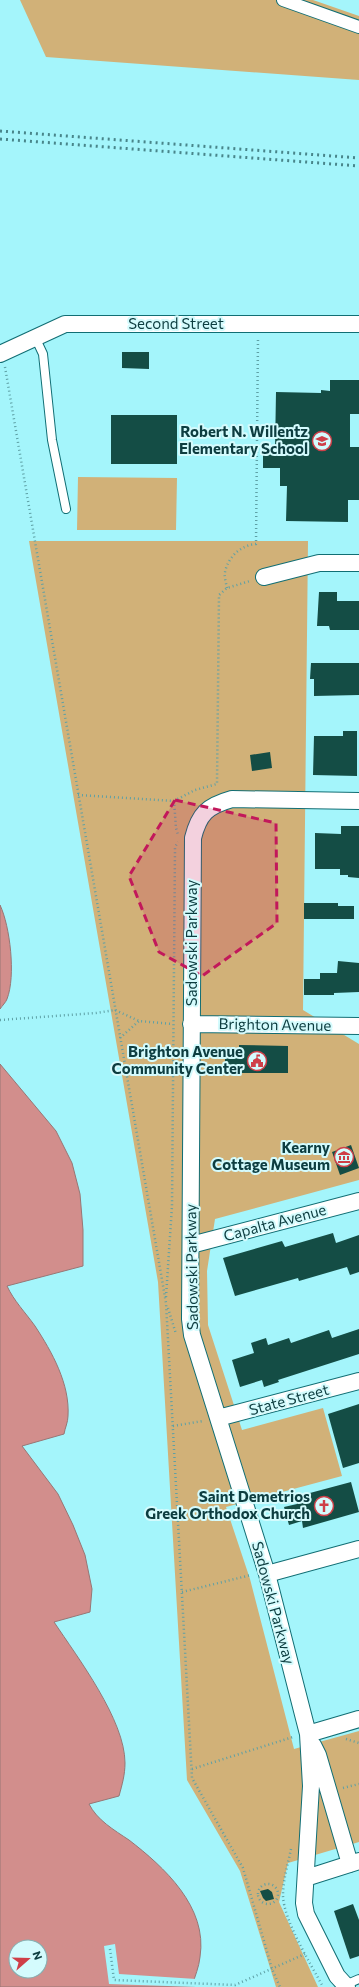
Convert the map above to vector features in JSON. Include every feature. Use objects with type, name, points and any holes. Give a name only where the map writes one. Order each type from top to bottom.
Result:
[{"type":"street","points":[[283,0],[359,27]]},
{"type":"street","name":"Second Street","points":[[1,353],[65,324],[359,324]]},
{"type":"street","points":[[264,577],[319,563],[359,563]]},
{"type":"street","name":"Sadowski Parkway","points":[[350,1984],[337,1976],[306,1914],[304,1903],[311,1786],[266,1574],[210,1420],[192,1335],[190,1319],[191,1024],[193,838],[196,823],[205,811],[219,803],[232,799],[359,801]]},
{"type":"street","name":"Brighton Avenue","points":[[191,1024],[359,1026]]},
{"type":"street","name":"Capalta Avenue","points":[[191,1245],[359,1201]]},
{"type":"street","name":"State Street","points":[[210,1420],[359,1381]]},
{"type":"street","points":[[266,1574],[359,1549]]},
{"type":"street","points":[[300,1736],[359,1719]]},
{"type":"street","name":"Sadowski Parkway","points":[[300,1736],[318,1755],[354,1862]]},
{"type":"street","points":[[306,1878],[354,1862]]},
{"type":"lane","points":[[36,337],[43,354],[52,440],[66,509]]},
{"type":"path","points":[[226,588],[225,572],[234,554],[248,544],[256,544],[258,324]]},
{"type":"path","points":[[1,353],[166,1303],[192,1778],[243,1868],[272,1969],[280,1987]]},
{"type":"path","points":[[174,801],[195,790],[217,784],[220,595],[226,588],[264,577]]},
{"type":"path","points":[[0,1020],[96,1013],[115,1010],[139,1021],[173,1024]]},
{"type":"path","points":[[120,1038],[139,1021]]},
{"type":"path","points":[[173,1426],[210,1420]]},
{"type":"path","points":[[182,1592],[251,1575]]},
{"type":"path","points":[[192,1769],[300,1736]]},
{"type":"path","points":[[341,1789],[359,1784]]},
{"type":"path","points":[[266,1884],[275,1888],[278,1894],[276,1900],[270,1904],[261,1902],[258,1896],[258,1890],[266,1884]]},
{"type":"path","points":[[278,1894],[283,1894]]},
{"type":"path","points":[[252,1898],[258,1896]]},
{"type":"path","points":[[110,1949],[114,1980],[235,1985],[305,1954]]},
{"type":"highlighted area","points":[[175,800],[276,823],[277,923],[202,976],[159,952],[129,876]]},
{"type":"shaded area","points":[[20,0],[313,0],[359,16],[359,80],[46,57]]},
{"type":"shaded area","points":[[78,477],[177,478],[176,530],[77,530]]},
{"type":"shaded area","points":[[29,541],[308,541],[303,1010],[359,1044],[359,1180],[215,1219],[207,1271],[208,1325],[242,1430],[323,1408],[342,1476],[226,1507],[250,1579],[294,1749],[359,1731],[359,1842],[288,1863],[279,1902],[318,1987],[276,1987],[240,1871],[187,1780],[158,1282]]},
{"type":"shaded area","points":[[0,905],[7,925],[11,951],[11,978],[10,989],[6,1000],[0,1009]]},
{"type":"shaded area","points":[[0,1064],[56,1131],[72,1163],[80,1194],[83,1230],[83,1266],[7,1286],[16,1302],[35,1326],[48,1347],[63,1380],[68,1404],[68,1418],[64,1434],[22,1446],[58,1494],[85,1555],[92,1589],[90,1612],[54,1622],[87,1671],[109,1709],[123,1746],[125,1767],[119,1796],[89,1804],[101,1820],[129,1840],[169,1876],[181,1890],[190,1905],[197,1921],[201,1939],[198,1968],[192,1986],[195,1987],[0,1987]]},
{"type":"pier","points":[[115,1944],[119,1974],[196,1979],[194,1985],[197,1987],[109,1984],[104,1946]]},
{"type":"building","points":[[122,352],[149,352],[149,369],[122,368]]},
{"type":"building","name":"Robert N. Willentz Elementary School","points":[[330,380],[359,380],[359,414],[350,414],[350,447],[359,447],[359,500],[348,500],[348,522],[286,521],[287,486],[280,486],[280,468],[263,468],[263,449],[275,450],[276,392],[321,393],[321,390],[330,391]]},
{"type":"building","points":[[111,415],[177,415],[177,464],[111,464]]},
{"type":"building","points":[[319,592],[337,592],[337,601],[359,601],[359,630],[330,630],[329,626],[317,626]]},
{"type":"building","points":[[311,663],[359,663],[359,695],[314,696],[314,679],[310,679]]},
{"type":"building","points":[[343,731],[357,731],[357,776],[313,775],[314,736],[343,736]]},
{"type":"building","points":[[270,752],[272,768],[252,771],[250,755]]},
{"type":"building","points":[[341,826],[359,826],[359,878],[348,877],[348,875],[340,875],[340,869],[315,869],[315,833],[341,834]]},
{"type":"building","points":[[304,903],[338,903],[338,906],[354,906],[354,919],[304,919]]},
{"type":"building","points":[[338,961],[359,963],[359,992],[334,993],[334,995],[304,995],[304,979],[320,979],[320,973],[337,973]]},
{"type":"building","name":"Brighton Avenue Community Center","points":[[239,1045],[288,1046],[288,1073],[225,1073],[225,1048],[239,1048]]},
{"type":"building","points":[[351,1145],[359,1168],[340,1175],[332,1152]]},
{"type":"building","points":[[333,1233],[336,1243],[359,1235],[359,1272],[350,1275],[347,1267],[299,1281],[298,1278],[235,1296],[223,1258],[282,1241],[285,1247]]},
{"type":"building","points":[[359,1329],[359,1354],[278,1380],[279,1382],[264,1387],[262,1380],[240,1387],[232,1360],[254,1353],[251,1343],[266,1338],[268,1345],[289,1338],[291,1343],[329,1330],[332,1338]]},
{"type":"building","points":[[359,1404],[359,1463],[343,1468],[328,1414]]},
{"type":"building","name":"Saint Demetrios Greek Orthodox Church","points":[[351,1482],[359,1512],[303,1528],[302,1521],[289,1525],[284,1507],[297,1504],[295,1497]]},
{"type":"building","points":[[268,1889],[272,1892],[274,1899],[266,1901],[260,1891]]},
{"type":"building","points":[[353,1904],[359,1920],[359,1956],[350,1959],[334,1911]]},
{"type":"railway","points":[[0,131],[359,158]]},
{"type":"railway","points":[[0,139],[359,166]]},
{"type":"place","name":"Robert N. Willentz Elementary School","points":[[322,441]]},
{"type":"place","name":"Brighton Avenue Community Center","points":[[257,1061]]},
{"type":"place","name":"Kearny Cottage Museum","points":[[344,1157]]},
{"type":"place","name":"Saint Demetrios Greek Orthodox Church","points":[[324,1506]]}]
